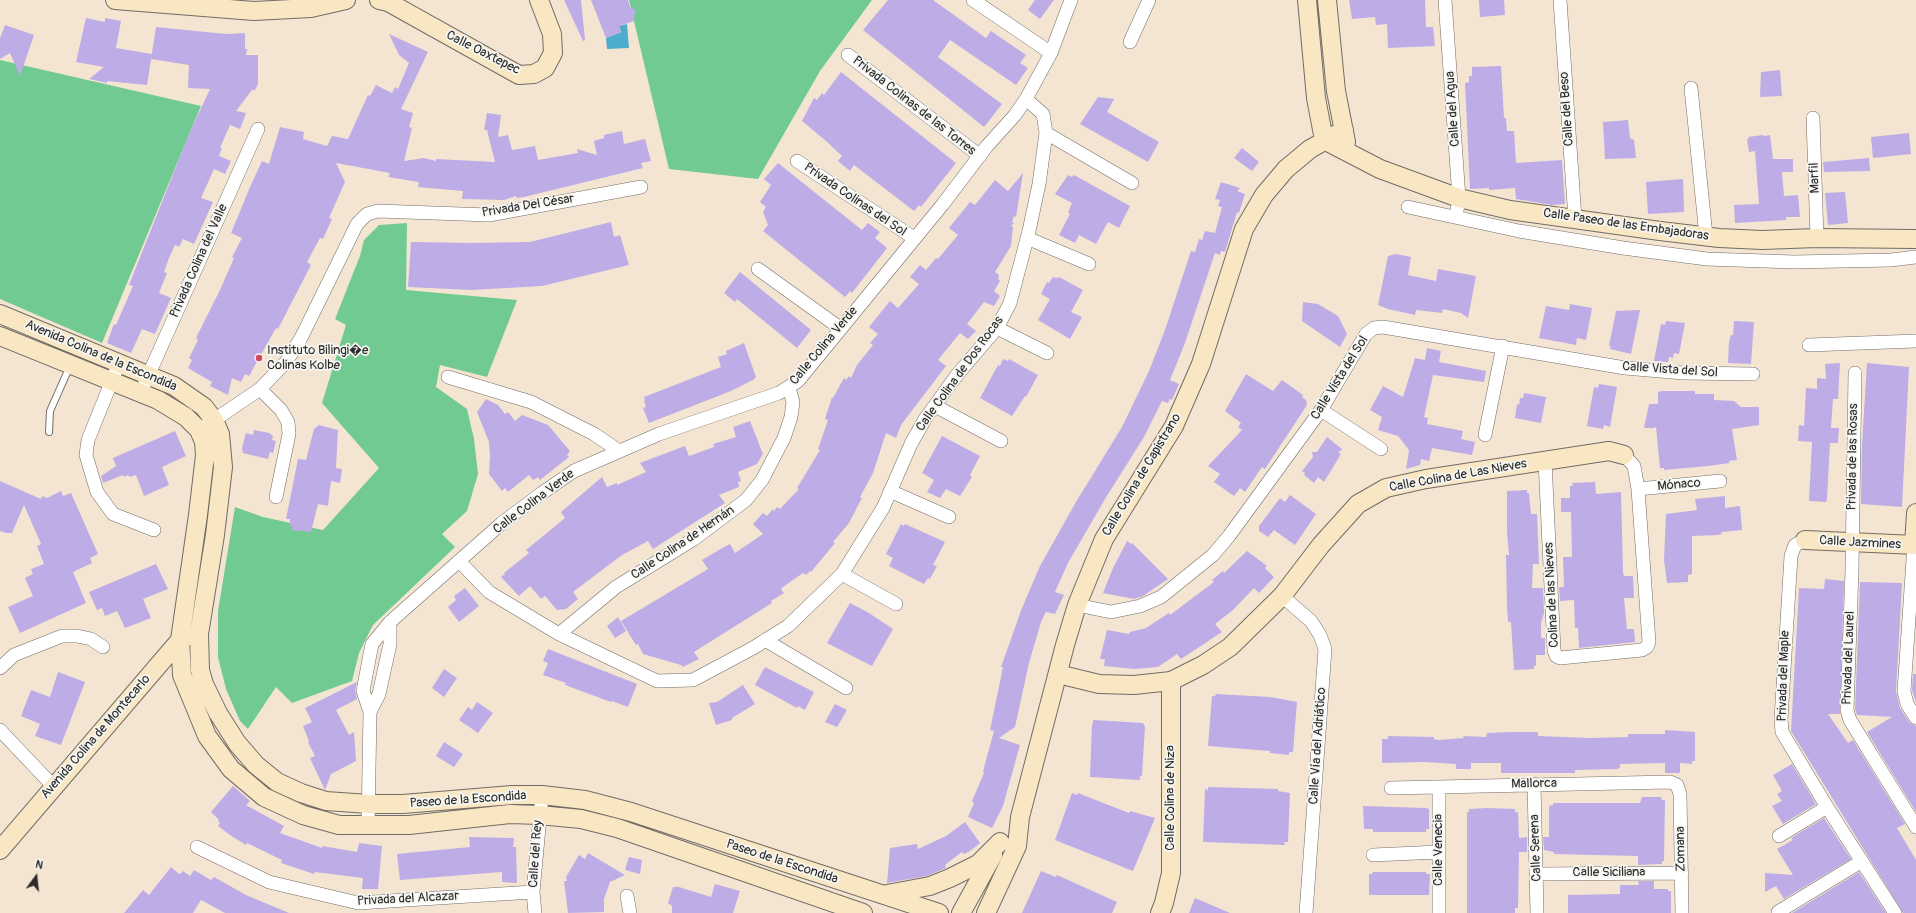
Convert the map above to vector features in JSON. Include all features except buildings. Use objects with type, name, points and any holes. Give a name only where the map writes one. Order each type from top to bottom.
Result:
[{"type":"main road","points":[[115,0],[254,11],[311,8],[346,0]]},
{"type":"main road","name":"Calle Oaxtepec","points":[[379,0],[388,2],[520,74],[534,74],[545,68],[553,53],[552,34],[539,0]]},
{"type":"main road","points":[[1307,0],[1316,98],[1324,140]]},
{"type":"main road","points":[[1327,0],[1336,91],[1348,152]]},
{"type":"main road","name":"Calle Colina de Capistrano","points":[[986,913],[1017,846],[1020,816],[1077,605],[1104,539],[1174,426],[1202,364],[1244,229],[1264,195],[1286,169],[1310,149],[1344,130]]},
{"type":"main road","name":"Calle Paseo de las Embajadoras","points":[[1324,140],[1380,169],[1459,198],[1510,210],[1706,236],[1762,240],[1817,238],[1916,239]]},
{"type":"main road","name":"Avenida Colina de la Escondida","points":[[0,314],[148,374],[184,391],[204,408],[214,420],[220,434],[223,467],[216,528],[199,634]]},
{"type":"main road","name":"Avenida Colina de la Escondida","points":[[0,336],[141,392],[175,408],[199,430],[204,442],[205,455],[180,640]]},
{"type":"main road","name":"Calle Colina de Las Nieves","points":[[1058,674],[1099,684],[1134,685],[1170,681],[1203,665],[1230,647],[1282,596],[1321,545],[1358,504],[1386,488],[1426,479],[1609,452],[1624,455]]},
{"type":"main road","points":[[1915,545],[1916,512]]},
{"type":"main road","name":"Calle Jazmines","points":[[1805,540],[1915,545]]},
{"type":"main road","points":[[180,640],[199,634]]},
{"type":"main road","name":"Paseo de la Escondida","points":[[199,634],[200,670],[204,684],[218,713],[233,737],[256,765],[277,782],[301,793],[326,801],[369,804],[403,804],[512,794],[542,795],[585,800],[631,812],[939,913]]},
{"type":"main road","name":"Paseo de la Escondida","points":[[180,640],[182,675],[207,736],[231,769],[264,797],[303,815],[339,825],[368,826],[409,825],[510,814],[581,819],[617,828],[832,905],[864,913]]},
{"type":"main road","name":"Avenida Colina de Montecarlo","points":[[0,850],[180,640]]},
{"type":"main road","name":"Calle Colina de Niza","points":[[1160,913],[1164,903],[1171,873],[1170,681]]},
{"type":"main road","name":"Calle Colina de Capistrano","points":[[961,913],[1000,842],[1020,816]]},
{"type":"main road","points":[[883,895],[930,886],[950,878],[978,864],[1000,842]]},
{"type":"street","points":[[973,0],[1051,53]]},
{"type":"street","name":"Calle Colina Verde","points":[[368,826],[370,712],[363,691],[366,668],[372,644],[390,622],[502,524],[542,493],[574,471],[659,434],[779,393],[789,388],[798,380],[1026,99],[1051,53],[1071,0]]},
{"type":"street","points":[[1130,42],[1149,0]]},
{"type":"street","name":"Calle del Agua","points":[[1445,0],[1459,198],[1456,217]]},
{"type":"street","name":"Calle del Beso","points":[[1560,0],[1575,219]]},
{"type":"street","name":"Privada Colinas de las Torres","points":[[848,55],[980,156]]},
{"type":"street","points":[[1691,88],[1706,236]]},
{"type":"street","name":"Calle Colina de Dos Rocas","points":[[459,561],[489,592],[559,634],[657,681],[693,680],[788,626],[842,574],[883,508],[911,444],[957,375],[997,328],[1010,304],[1039,184],[1046,133],[1042,114],[1026,99]]},
{"type":"street","name":"Marfil","points":[[1813,118],[1817,238]]},
{"type":"street","name":"Privada Colina del Valle","points":[[141,392],[258,129]]},
{"type":"street","points":[[1046,133],[1132,183]]},
{"type":"street","name":"Privada Colinas del Sol","points":[[797,161],[914,238]]},
{"type":"street","name":"Privada Del César","points":[[260,389],[286,362],[301,338],[357,224],[367,214],[378,211],[489,215],[641,187]]},
{"type":"street","points":[[1408,207],[1519,231],[1707,259],[1794,262],[1891,260],[1916,257]]},
{"type":"street","points":[[1027,238],[1089,264]]},
{"type":"street","points":[[758,269],[840,328]]},
{"type":"street","name":"Calle Vista del Sol","points":[[1077,605],[1111,612],[1140,606],[1161,597],[1213,555],[1230,536],[1321,410],[1366,334],[1374,328],[1383,327],[1503,346],[1625,368],[1683,373],[1753,374]]},
{"type":"street","points":[[997,328],[1047,353]]},
{"type":"street","points":[[1809,344],[1916,341]]},
{"type":"street","points":[[1485,435],[1503,346]]},
{"type":"street","points":[[119,363],[88,440],[86,455],[97,492],[113,514],[154,530]]},
{"type":"street","name":"Privada de las Rosas","points":[[1852,542],[1855,373]]},
{"type":"street","points":[[448,377],[531,402],[594,434],[618,451]]},
{"type":"street","name":"Calle Colina de Hernán","points":[[559,634],[616,587],[694,539],[746,500],[762,480],[784,438],[791,417],[793,402],[789,388]]},
{"type":"street","points":[[199,430],[260,389],[281,410],[288,422],[289,434],[276,497]]},
{"type":"street","points":[[935,406],[1001,441]]},
{"type":"street","points":[[1321,410],[1381,449]]},
{"type":"street","name":"Colina de las Nieves","points":[[1545,461],[1554,650],[1556,656],[1560,658],[1642,650],[1647,647],[1649,642],[1638,489],[1634,466],[1624,455]]},
{"type":"street","name":"Mónaco","points":[[1638,489],[1720,481]]},
{"type":"street","points":[[890,492],[949,517]]},
{"type":"street","name":"Privada del Maple","points":[[1805,540],[1794,545],[1791,556],[1781,719],[1782,732],[1895,913]]},
{"type":"street","name":"Privada del Laurel","points":[[1852,542],[1847,710],[1850,720],[1916,827]]},
{"type":"street","points":[[1915,545],[1904,691],[1907,704],[1916,718]]},
{"type":"street","points":[[842,574],[896,604]]},
{"type":"street","name":"Calle Vía del Adriático","points":[[1282,596],[1311,621],[1320,635],[1325,649],[1306,913]]},
{"type":"street","name":"Calle Colina Verde","points":[[370,712],[379,694],[390,644],[390,622]]},
{"type":"street","points":[[0,668],[14,655],[62,636],[77,636],[91,640],[104,647]]},
{"type":"street","points":[[765,640],[846,688]]},
{"type":"street","points":[[0,730],[54,787]]},
{"type":"street","name":"Mallorca","points":[[1391,788],[1670,782],[1677,785]]},
{"type":"street","name":"Calle Serena","points":[[1534,784],[1537,913]]},
{"type":"street","name":"Zomana","points":[[1677,785],[1680,794],[1682,913]]},
{"type":"street","name":"Calle Venecia","points":[[1439,787],[1439,913]]},
{"type":"street","name":"Calle del Rey","points":[[535,913],[533,892],[542,795]]},
{"type":"street","points":[[1780,836],[1828,807]]},
{"type":"street","name":"Privada del Alcazar","points":[[197,847],[269,882],[358,903],[533,892]]},
{"type":"street","points":[[1373,856],[1439,852]]},
{"type":"street","points":[[1778,912],[1862,861]]},
{"type":"street","name":"Calle Siciliana","points":[[1537,874],[1682,872]]},
{"type":"street","points":[[627,896],[630,913]]},
{"type":"lane","points":[[49,432],[50,411],[71,364]]},
{"type":"green space","points":[[629,0],[872,0],[820,71],[758,179],[669,169]]},
{"type":"green space","points":[[0,60],[201,106],[102,343],[0,299]]},
{"type":"green space","points":[[407,223],[406,290],[517,300],[487,377],[440,365],[436,387],[467,409],[474,439],[478,474],[467,511],[442,534],[455,547],[373,625],[359,653],[352,681],[292,703],[276,687],[248,729],[240,721],[226,689],[218,657],[218,611],[235,507],[263,517],[323,530],[379,468],[322,403],[346,325],[335,319],[360,256],[364,240],[379,225]]},
{"type":"water","points":[[627,24],[629,48],[607,49],[606,38],[621,32],[619,26]]},
{"type":"place","name":"Instituto Bilingi�e Colinas Kolbe","points":[[259,358]]}]
